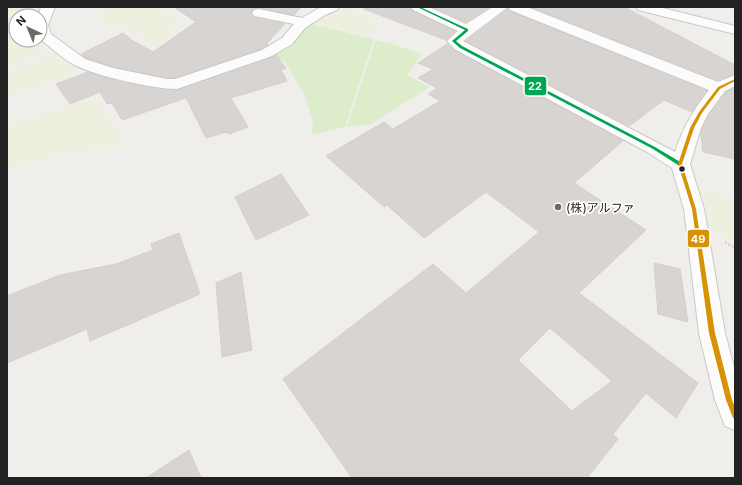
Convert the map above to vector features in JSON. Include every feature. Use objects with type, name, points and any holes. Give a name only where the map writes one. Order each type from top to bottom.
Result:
[{"type":"street","points":[[48,7],[41,25],[45,36],[80,62],[109,72],[167,84],[177,84],[191,80],[267,53],[287,41],[304,22],[320,12],[332,7]]},
{"type":"street","points":[[418,7],[467,30]]},
{"type":"street","points":[[502,7],[467,30],[454,41],[462,47],[654,148],[680,164]]},
{"type":"street","points":[[515,7],[727,84],[700,113],[692,128],[680,164],[694,209],[712,333],[729,400],[735,416]]},
{"type":"street","points":[[643,7],[735,30]]},
{"type":"street","points":[[259,13],[304,22]]},
{"type":"green space","points":[[7,7],[31,7],[8,8],[7,23]]},
{"type":"green space","points":[[115,7],[159,7],[161,10],[180,18],[163,41],[156,47],[125,26],[104,25],[98,11]]},
{"type":"green space","points":[[338,7],[381,24],[366,36],[309,23]]},
{"type":"green space","points":[[307,23],[374,39],[345,127],[311,135],[313,122],[305,96],[285,62],[273,55]]},
{"type":"green space","points":[[7,27],[8,48],[44,48],[47,52],[7,66]]},
{"type":"green space","points":[[376,40],[390,43],[422,54],[407,75],[430,87],[371,124],[347,127]]},
{"type":"green space","points":[[55,55],[76,75],[39,85],[7,97],[7,72]]},
{"type":"green space","points":[[96,99],[127,146],[78,150],[7,168],[7,125]]},
{"type":"green space","points":[[699,186],[735,201],[735,243],[705,225]]},
{"type":"building","points":[[174,7],[301,7],[294,15],[259,8],[254,9],[251,12],[254,17],[285,24],[267,43],[268,45],[261,49],[175,78],[167,78],[113,67],[86,58],[81,54],[123,33],[133,41],[153,52],[196,22]]},
{"type":"building","points":[[365,7],[410,7],[412,11],[455,31],[446,40],[364,9]]},
{"type":"building","points":[[433,7],[490,7],[466,22]]},
{"type":"building","points":[[531,7],[624,7],[735,65],[735,74],[718,80]]},
{"type":"building","points":[[508,9],[509,11],[707,91],[692,112],[664,100],[629,126],[466,41]]},
{"type":"building","points":[[447,44],[455,51],[623,141],[574,183],[646,230],[579,293],[698,383],[676,418],[646,393],[613,434],[618,439],[587,478],[352,478],[283,379],[433,264],[466,293],[539,232],[486,192],[424,238],[387,205],[384,207],[326,156],[384,122],[393,129],[440,101],[428,94],[437,88],[418,78],[433,69],[418,63]],"holes":[[[550,328],[612,381],[572,411],[518,360]]]},
{"type":"building","points":[[276,55],[286,68],[281,70],[287,81],[231,98],[248,127],[229,134],[226,132],[206,138],[186,98],[122,120],[112,103],[107,104],[100,92],[70,104],[56,84],[88,72],[140,86],[177,90]]},
{"type":"building","points":[[735,88],[735,159],[703,152],[701,134],[709,115],[726,92]]},
{"type":"building","points":[[281,174],[309,215],[256,240],[235,197]]},
{"type":"building","points":[[179,233],[200,294],[90,341],[87,329],[7,363],[7,296],[60,275],[116,264],[153,250],[151,244]]},
{"type":"building","points":[[654,263],[680,269],[688,322],[658,314]]},
{"type":"building","points":[[241,272],[252,350],[222,357],[216,283]]},
{"type":"building","points":[[189,450],[201,478],[146,478]]},
{"type":"transit line","name":"22","points":[[418,7],[467,30],[454,41],[461,47],[654,148],[680,164]]},
{"type":"transit line","name":"49","points":[[735,80],[719,88],[700,113],[692,128],[680,164],[694,209],[712,333],[729,400],[735,416]]},
{"type":"place","name":"(株)アルファ","points":[[558,207]]}]
